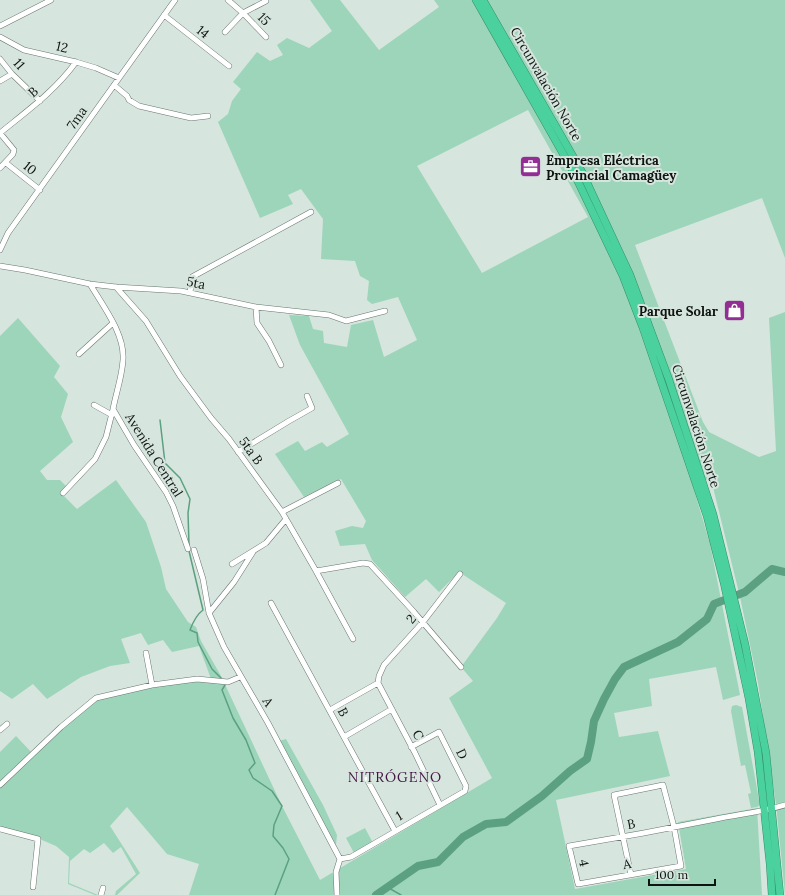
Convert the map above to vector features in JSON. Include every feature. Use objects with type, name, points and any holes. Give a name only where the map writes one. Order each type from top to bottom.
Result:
[{"type":"highway","name":"Circunvalación Norte","points":[[476,0],[574,173],[623,276],[643,328],[707,516],[727,582]]},
{"type":"highway","name":"Circunvalación Norte","points":[[483,0],[582,172],[630,275],[674,393],[713,514],[733,609],[746,644],[752,698],[766,753],[772,895]]},
{"type":"highway","name":"Circunvalación Norte","points":[[768,810],[780,895]]},
{"type":"street","points":[[0,26],[51,0]]},
{"type":"street","name":"7ma","points":[[0,250],[8,233],[175,0]]},
{"type":"street","name":"15","points":[[228,0],[266,37]]},
{"type":"street","points":[[225,32],[243,13],[266,1]]},
{"type":"street","name":"14","points":[[164,15],[229,66]]},
{"type":"street","name":"12","points":[[0,37],[24,50],[76,62],[96,68],[119,78]]},
{"type":"street","name":"11","points":[[0,59],[12,74],[40,101]]},
{"type":"street","name":"B","points":[[0,133],[40,101],[64,78],[76,62]]},
{"type":"street","points":[[0,81],[12,74]]},
{"type":"street","points":[[114,85],[127,96],[129,100],[139,106],[191,118],[208,116]]},
{"type":"street","name":"10","points":[[0,133],[14,150],[13,154],[6,163],[40,190]]},
{"type":"street","points":[[0,168],[6,163]]},
{"type":"street","points":[[190,293],[192,278],[311,212]]},
{"type":"street","name":"5ta","points":[[0,266],[90,284],[190,293],[256,307],[329,315],[346,321],[385,311]]},
{"type":"street","name":"Avenida Central","points":[[90,284],[119,334],[123,347],[124,358],[113,412],[166,492],[173,506],[188,549]]},
{"type":"street","name":"5ta B","points":[[116,287],[146,321],[180,376],[282,512],[353,639]]},
{"type":"street","points":[[256,307],[258,323],[281,365]]},
{"type":"street","points":[[80,354],[113,323]]},
{"type":"street","points":[[238,452],[289,420],[312,408],[307,396]]},
{"type":"street","points":[[63,493],[95,459],[106,437],[113,412],[94,405]]},
{"type":"street","points":[[282,512],[338,483]]},
{"type":"street","points":[[232,564],[266,543],[286,519]]},
{"type":"street","name":"A","points":[[194,550],[203,579],[209,613],[224,647],[268,723],[340,859]]},
{"type":"street","points":[[209,613],[234,582],[253,552]]},
{"type":"street","points":[[316,571],[363,563],[370,564],[423,622],[461,667]]},
{"type":"street","name":"2","points":[[378,683],[379,676],[384,665],[423,622],[460,574]]},
{"type":"street","name":"B","points":[[271,603],[395,831]]},
{"type":"street","points":[[146,653],[152,685]]},
{"type":"street","points":[[0,785],[61,727],[96,698],[152,685],[197,679],[228,682],[240,677]]},
{"type":"street","points":[[330,710],[378,683]]},
{"type":"street","name":"C","points":[[378,683],[440,805]]},
{"type":"street","points":[[344,737],[392,709]]},
{"type":"street","points":[[0,730],[7,724]]},
{"type":"street","name":"D","points":[[411,747],[439,732],[466,786]]},
{"type":"street","points":[[631,874],[614,795],[663,785],[674,827]]},
{"type":"street","name":"1","points":[[340,859],[351,857],[465,791],[466,786]]},
{"type":"street","name":"B","points":[[569,846],[768,810],[785,805]]},
{"type":"street","name":"A","points":[[578,884],[681,866],[674,827]]},
{"type":"street","points":[[0,829],[38,839],[33,887]]},
{"type":"street","name":"4","points":[[569,846],[578,884]]},
{"type":"street","points":[[337,895],[336,872],[340,859]]},
{"type":"street","points":[[101,895],[103,888]]},
{"type":"green space","points":[[310,0],[340,0],[379,50],[439,7],[434,0],[785,0],[785,258],[762,198],[635,245],[703,422],[709,432],[759,457],[776,451],[769,318],[785,312],[785,895],[776,804],[758,683],[740,597],[711,479],[692,483],[710,544],[740,695],[723,700],[716,667],[649,679],[652,706],[614,713],[619,737],[658,731],[670,776],[556,800],[575,889],[686,869],[678,822],[757,808],[762,895],[189,895],[199,864],[167,854],[127,807],[110,826],[140,873],[117,895],[115,895],[116,891],[136,874],[121,847],[113,853],[104,843],[90,853],[84,849],[70,861],[69,883],[98,895],[95,895],[68,884],[69,857],[56,846],[35,837],[0,829],[0,752],[16,736],[33,754],[95,699],[152,685],[211,679],[199,646],[172,652],[163,640],[148,645],[141,633],[121,639],[130,663],[110,666],[81,677],[47,699],[33,684],[12,699],[0,691],[0,336],[18,318],[60,366],[54,377],[68,394],[61,417],[73,442],[40,471],[47,480],[60,480],[67,487],[62,494],[77,509],[116,480],[146,522],[161,567],[166,589],[188,622],[196,627],[201,641],[221,676],[282,806],[320,880],[492,778],[449,698],[473,681],[461,667],[497,618],[506,603],[459,572],[439,592],[426,579],[405,597],[372,560],[365,544],[340,546],[335,531],[352,526],[363,528],[366,521],[341,479],[304,497],[275,454],[298,441],[305,451],[322,442],[327,447],[349,434],[300,345],[289,315],[309,316],[313,329],[323,331],[324,343],[347,347],[351,325],[373,320],[384,357],[417,340],[398,297],[372,304],[367,300],[369,281],[360,276],[355,261],[321,259],[323,219],[301,189],[288,195],[293,204],[260,218],[218,122],[228,114],[232,101],[241,89],[233,82],[257,52],[270,61],[283,55],[277,45],[287,38],[309,48],[332,31]],"holes":[[[528,110],[588,217],[482,273],[417,166]]]},
{"type":"green space","points":[[736,705],[742,707],[760,805],[757,807],[751,808],[748,794],[751,793],[745,765],[741,766],[731,711],[732,706]]},
{"type":"green space","points":[[286,739],[323,805],[337,835],[336,845],[279,741]]},
{"type":"green space","points":[[365,828],[373,843],[354,853],[346,838]]},
{"type":"waterway","points":[[160,420],[165,463],[180,478],[190,499],[188,513],[189,545]]},
{"type":"waterway","points":[[189,551],[203,610],[198,614],[190,630],[197,633],[198,642],[212,669],[221,678]]},
{"type":"waterway","points":[[376,895],[418,866],[438,862],[463,837],[486,824],[506,822],[542,796],[570,771],[587,759],[594,721],[615,679],[624,667],[678,642],[707,619],[714,604],[745,592],[772,569],[785,572]]},
{"type":"waterway","points":[[225,685],[222,690],[233,718],[246,740],[255,763],[249,770],[253,778],[272,791],[282,806],[274,825],[273,836],[283,848],[289,859],[275,895]]},
{"type":"waterway","points":[[387,887],[401,895]]},
{"type":"place","name":"Empresa Eléctrica Provincial Camagüey","points":[[530,167]]},
{"type":"place","name":"Parque Solar","points":[[734,311]]},
{"type":"district","name":"NITRÓGENO","points":[[395,777]]}]
